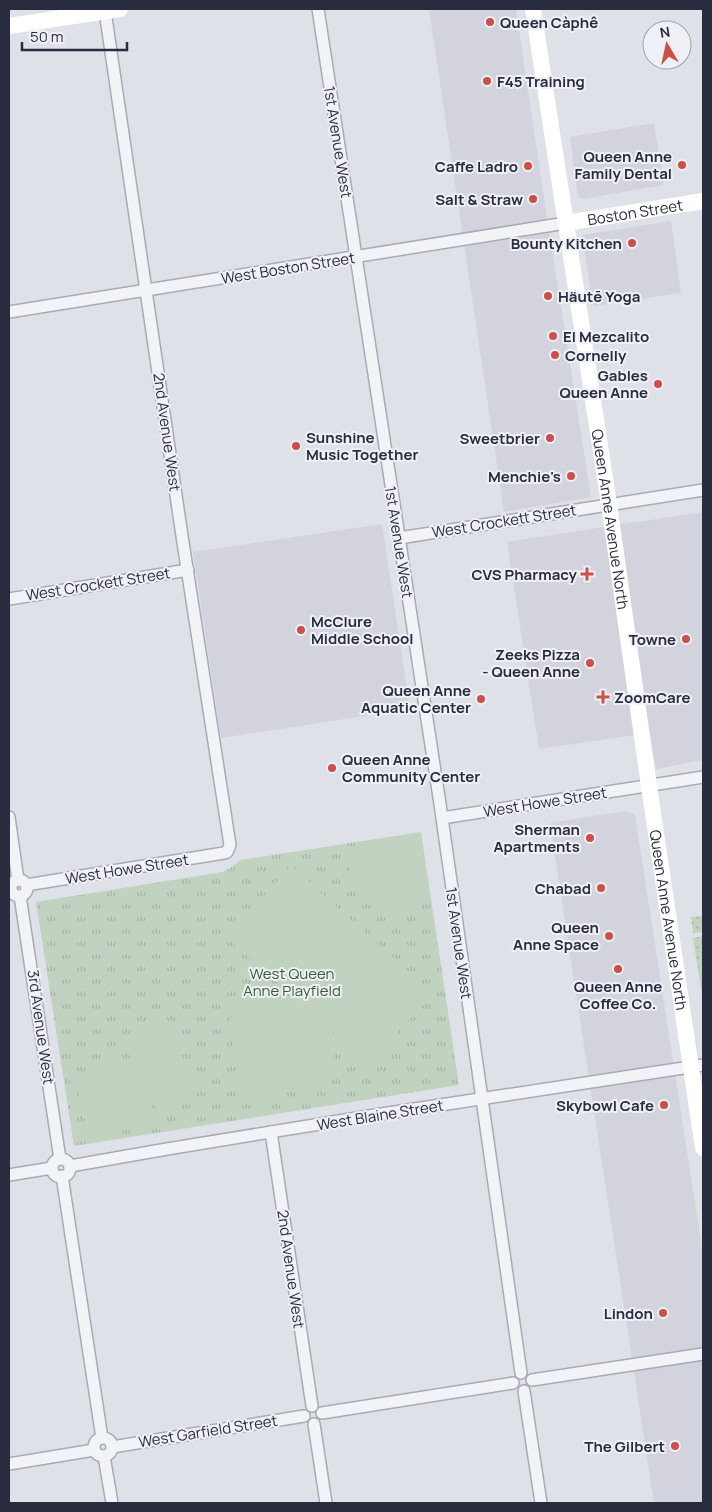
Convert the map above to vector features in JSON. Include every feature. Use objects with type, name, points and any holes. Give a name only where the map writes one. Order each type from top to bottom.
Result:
[{"type":"main road","name":"Queen Anne Avenue North","points":[[533,9],[609,504],[649,786],[697,1066],[703,1148]]},
{"type":"main road","points":[[9,26],[110,10]]},
{"type":"main road","name":"Boston Street","points":[[566,223],[703,201]]},
{"type":"street","name":"1st Avenue West","points":[[318,9],[442,818],[521,1373]]},
{"type":"street","name":"2nd Avenue West","points":[[110,10],[146,290],[229,837],[230,845],[227,852]]},
{"type":"street","name":"West Boston Street","points":[[9,312],[566,223]]},
{"type":"street","name":"West Crockett Street","points":[[399,538],[703,490]]},
{"type":"street","name":"West Crockett Street","points":[[9,598],[188,570]]},
{"type":"street","name":"West Howe Street","points":[[442,818],[703,777]]},
{"type":"street","name":"3rd Avenue West","points":[[9,817],[17,888],[60,1159]]},
{"type":"street","name":"West Howe Street","points":[[17,888],[227,852]]},
{"type":"street","name":"West Blaine Street","points":[[70,1166],[271,1132],[697,1066]]},
{"type":"street","name":"2nd Avenue West","points":[[271,1132],[312,1406]]},
{"type":"street","points":[[60,1159],[66,1160],[70,1166],[68,1173],[62,1176],[55,1174],[52,1168],[54,1162],[60,1159]]},
{"type":"street","points":[[9,1175],[52,1168]]},
{"type":"street","points":[[62,1176],[102,1438]]},
{"type":"street","points":[[532,1380],[703,1354]]},
{"type":"street","points":[[521,1373],[528,1374],[532,1380],[530,1387],[524,1391],[518,1390],[513,1382],[515,1376],[521,1373]]},
{"type":"street","points":[[322,1413],[513,1382]]},
{"type":"street","points":[[524,1391],[541,1503]]},
{"type":"street","points":[[312,1406],[317,1407],[322,1413],[320,1420],[314,1424],[307,1422],[304,1416],[306,1409],[312,1406]]},
{"type":"street","name":"West Garfield Street","points":[[112,1447],[304,1416]]},
{"type":"street","points":[[314,1424],[326,1503]]},
{"type":"street","points":[[102,1438],[108,1440],[112,1447],[110,1453],[104,1456],[98,1456],[94,1450],[95,1442],[102,1438]]},
{"type":"street","points":[[9,1464],[94,1450]]},
{"type":"street","points":[[104,1456],[112,1503]]},
{"type":"shaded area","points":[[429,9],[516,9],[591,497],[504,512]]},
{"type":"shaded area","points":[[654,123],[664,185],[582,199],[578,197],[570,137]]},
{"type":"shaded area","points":[[671,221],[681,293],[593,306],[582,235]]},
{"type":"shaded area","points":[[703,512],[703,760],[656,769],[650,733],[539,749],[507,542]]},
{"type":"shaded area","name":"McClure Middle School","points":[[382,524],[410,709],[221,738],[193,552]]},
{"type":"shaded area","points":[[625,811],[635,815],[703,1255],[703,1503],[654,1503],[550,823]]},
{"type":"green space","name":"West Queen Anne Playfield","points":[[421,832],[459,1085],[74,1146],[36,902],[222,872],[241,860]]},
{"type":"green space","points":[[420,833],[429,892],[407,908],[391,911],[375,908],[361,899],[352,885],[350,875],[355,843]]},
{"type":"green space","points":[[291,866],[433,993],[369,1064],[328,1028],[334,1045],[333,1064],[326,1086],[249,1098],[240,1089],[229,1021],[235,1010],[249,1000],[265,996],[288,996],[294,998],[226,937]]},
{"type":"green space","points":[[703,916],[703,932],[693,933],[691,917]]},
{"type":"green space","points":[[703,936],[703,1001],[693,938]]},
{"type":"green space","points":[[164,1021],[199,1089],[158,1110],[123,1042]]},
{"type":"green space","points":[[113,1065],[132,1071],[144,1083],[148,1097],[148,1113],[143,1128],[94,1134],[86,1129],[86,1119],[84,1119],[78,1083],[92,1071]]},
{"type":"place","name":"Queen Càphê","points":[[490,22]]},
{"type":"place","name":"F45 Training","points":[[487,81]]},
{"type":"place","name":"Queen Anne Family Dental","points":[[682,165]]},
{"type":"place","name":"Caffe Ladro","points":[[528,166]]},
{"type":"place","name":"Salt & Straw","points":[[533,199]]},
{"type":"place","name":"Bounty Kitchen","points":[[632,243]]},
{"type":"place","name":"Häutē Yoga","points":[[548,296]]},
{"type":"place","name":"El Mezcalito","points":[[553,336]]},
{"type":"place","name":"Cornelly","points":[[555,355]]},
{"type":"place","name":"Gables Queen Anne","points":[[658,384]]},
{"type":"place","name":"Sweetbrier","points":[[550,438]]},
{"type":"place","name":"Sunshine Music Together","points":[[296,446]]},
{"type":"place","name":"Menchie's","points":[[571,476]]},
{"type":"place","name":"CVS Pharmacy","points":[[587,574]]},
{"type":"place","name":"McClure Middle School","points":[[301,630]]},
{"type":"place","name":"Towne","points":[[686,639]]},
{"type":"place","name":"Zeeks Pizza - Queen Anne","points":[[590,663]]},
{"type":"place","name":"ZoomCare","points":[[603,697]]},
{"type":"place","name":"Queen Anne Aquatic Center","points":[[481,699]]},
{"type":"place","name":"Queen Anne Community Center","points":[[332,768]]},
{"type":"place","name":"Sherman Apartments","points":[[590,838]]},
{"type":"place","name":"Chabad","points":[[601,888]]},
{"type":"place","name":"Queen Anne Space","points":[[609,936]]},
{"type":"place","name":"Queen Anne Coffee Co.","points":[[618,969]]},
{"type":"place","name":"Skybowl Cafe","points":[[664,1105]]},
{"type":"place","name":"Lindon","points":[[663,1313]]},
{"type":"place","name":"The Gilbert","points":[[675,1446]]}]
